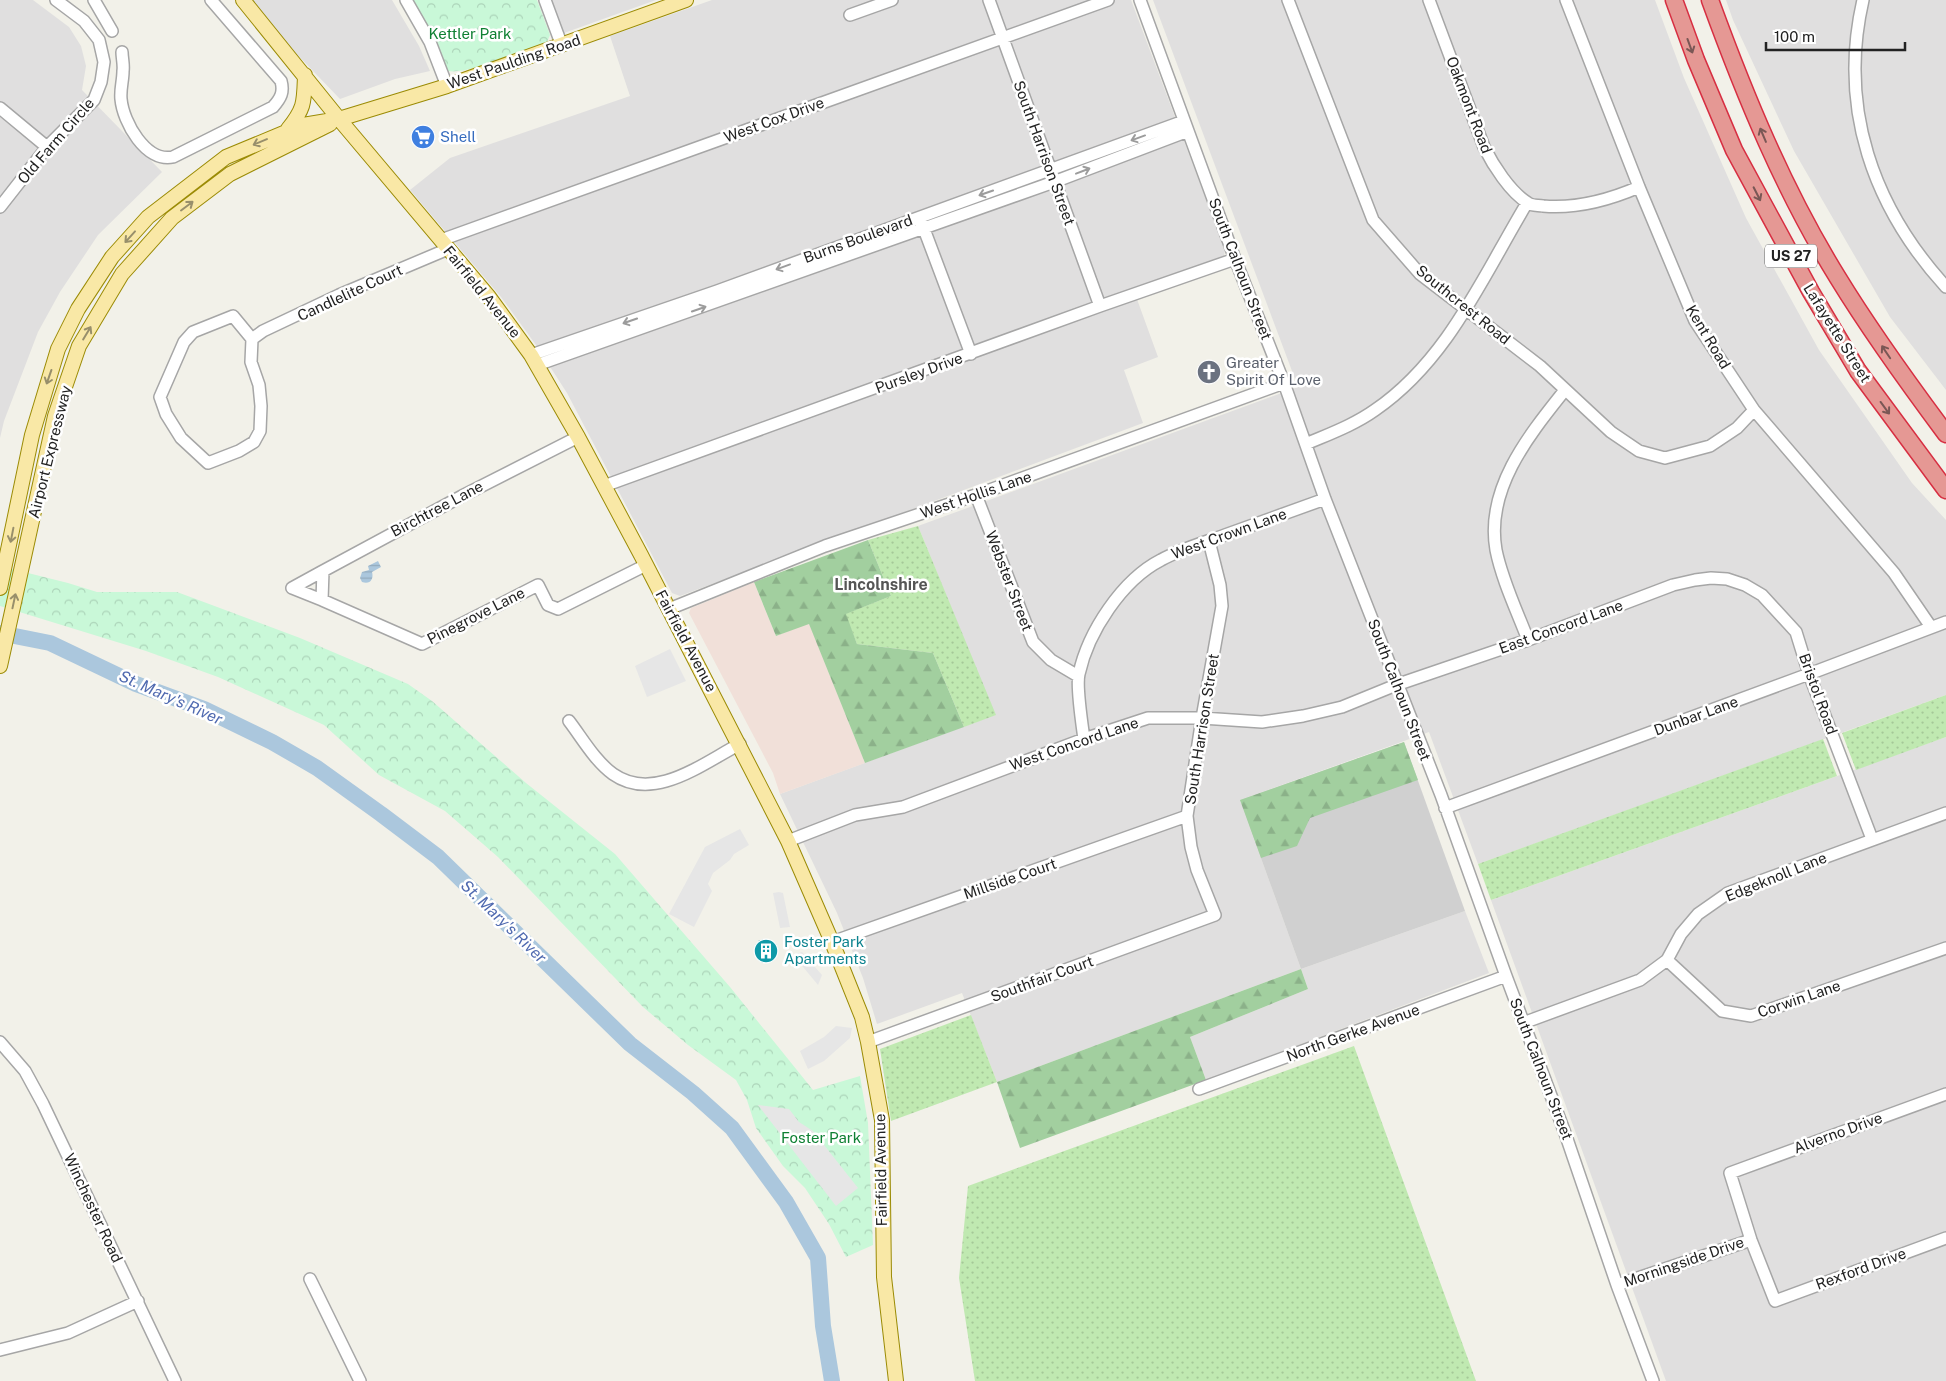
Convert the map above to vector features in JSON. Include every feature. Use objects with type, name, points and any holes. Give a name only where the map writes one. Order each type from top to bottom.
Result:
[{"type":"highway","name":"Lafayette Street","points":[[1674,0],[1696,60],[1734,150],[1810,292],[1858,371],[1946,490]]},
{"type":"highway","name":"Lafayette Street","points":[[1710,0],[1765,140],[1796,202],[1837,277],[1887,352],[1946,434]]},
{"type":"main road","name":"Fairfield Avenue","points":[[243,0],[339,119],[489,297],[534,360],[578,437],[646,565],[740,744],[788,841],[832,942],[862,1018],[868,1042],[882,1120],[884,1277],[896,1381]]},
{"type":"main road","name":"West Paulding Road","points":[[339,119],[447,86],[686,0]]},
{"type":"main road","points":[[287,131],[303,108],[305,75]]},
{"type":"main road","name":"Airport Expressway","points":[[0,588],[32,435],[58,349],[78,309],[112,257],[148,217],[226,157],[303,124],[339,119]]},
{"type":"main road","name":"Airport Expressway","points":[[0,666],[56,416],[79,346],[122,274],[172,218],[230,174],[339,119]]},
{"type":"street","name":"Old Farm Circle","points":[[0,207],[48,147],[94,100],[101,82],[104,62],[99,40],[84,21],[56,0]]},
{"type":"street","points":[[94,0],[112,31]]},
{"type":"street","points":[[122,52],[123,72],[120,90],[121,102],[128,127],[144,146],[160,158],[173,157],[272,107],[280,98],[283,90],[281,80],[211,0]]},
{"type":"street","points":[[406,0],[430,42],[447,86]]},
{"type":"street","points":[[544,0],[562,46]]},
{"type":"street","points":[[850,15],[892,0]]},
{"type":"street","name":"South Harrison Street","points":[[989,0],[1100,306]]},
{"type":"street","name":"West Cox Drive","points":[[444,244],[1108,0]]},
{"type":"street","name":"South Calhoun Street","points":[[1140,0],[1235,259],[1284,383],[1325,499],[1396,685],[1446,808],[1653,1381]]},
{"type":"street","name":"Southcrest Road","points":[[1288,0],[1374,220],[1420,274],[1540,366],[1611,432],[1639,451],[1665,458],[1710,446],[1737,428],[1754,410]]},
{"type":"street","name":"Oakmont Road","points":[[1429,0],[1484,147],[1494,166],[1527,203]]},
{"type":"street","name":"Kent Road","points":[[1566,0],[1639,187],[1695,320],[1754,410],[1894,573],[1930,627]]},
{"type":"street","points":[[1863,0],[1856,37],[1854,77],[1858,116],[1866,151],[1874,174],[1900,227],[1927,265],[1946,287]]},
{"type":"street","points":[[0,108],[48,147]]},
{"type":"street","name":"Burns Boulevard","points":[[534,360],[720,302],[1050,171],[1186,126]]},
{"type":"street","name":"Burns Boulevard","points":[[921,222],[1054,182],[1186,126]]},
{"type":"street","points":[[1306,444],[1373,412],[1392,398],[1423,369],[1440,348],[1466,309],[1527,203],[1551,206],[1592,204],[1619,196],[1639,187]]},
{"type":"street","points":[[921,222],[971,354]]},
{"type":"street","name":"Candlelite Court","points":[[252,338],[444,244]]},
{"type":"street","name":"Pursley Drive","points":[[604,486],[1235,259]]},
{"type":"street","points":[[233,316],[252,338],[251,362],[259,385],[261,406],[260,431],[254,442],[240,451],[208,463],[181,438],[166,414],[160,398],[184,342],[193,332],[233,316]]},
{"type":"street","name":"West Hollis Lane","points":[[669,609],[825,546],[976,496],[1284,383]]},
{"type":"street","points":[[1528,640],[1496,549],[1495,528],[1498,505],[1502,488],[1513,462],[1531,434],[1565,390]]},
{"type":"street","name":"Birchtree Lane","points":[[292,588],[464,495],[578,437]]},
{"type":"street","name":"Webster Street","points":[[976,496],[1033,642],[1051,660],[1078,676]]},
{"type":"street","name":"West Crown Lane","points":[[1084,738],[1078,676],[1090,641],[1104,613],[1122,592],[1160,560],[1325,499]]},
{"type":"street","name":"South Harrison Street","points":[[1209,541],[1220,585],[1222,606],[1202,718],[1188,816],[1191,847],[1197,870],[1215,915]]},
{"type":"street","name":"Pinegrove Lane","points":[[292,588],[422,644],[538,585],[548,606],[558,610],[646,565]]},
{"type":"street","points":[[322,600],[323,571]]},
{"type":"street","name":"East Concord Lane","points":[[1396,685],[1528,640],[1673,585],[1695,580],[1727,579]]},
{"type":"street","name":"Bristol Road","points":[[1727,579],[1745,585],[1762,595],[1796,632],[1809,674],[1872,839]]},
{"type":"street","name":"Dunbar Lane","points":[[1446,808],[1946,622]]},
{"type":"street","name":"West Concord Lane","points":[[788,841],[855,815],[903,807],[1084,738],[1148,718],[1202,718],[1262,722],[1342,707],[1396,685]]},
{"type":"street","points":[[569,721],[604,766],[625,781],[639,785],[670,781],[740,744]]},
{"type":"street","name":"Edgeknoll Lane","points":[[1523,1023],[1640,980],[1667,960],[1681,934],[1698,914],[1728,893],[1768,880],[1872,839],[1946,813]]},
{"type":"street","name":"Millside Court","points":[[832,942],[1188,816]]},
{"type":"street","name":"Southfair Court","points":[[868,1042],[1215,915]]},
{"type":"street","name":"Corwin Lane","points":[[1667,960],[1722,1012],[1751,1016],[1946,948]]},
{"type":"street","name":"North Gerke Avenue","points":[[1200,1089],[1506,976]]},
{"type":"street","name":"Winchester Road","points":[[0,1042],[25,1071],[43,1104],[175,1381]]},
{"type":"street","name":"Alverno Drive","points":[[1751,1240],[1730,1173],[1946,1094]]},
{"type":"street","name":"Rexford Drive","points":[[1751,1240],[1775,1301],[1946,1238]]},
{"type":"street","name":"Morningside Drive","points":[[1617,1285],[1751,1240]]},
{"type":"street","points":[[310,1279],[360,1381]]},
{"type":"street","points":[[0,1350],[68,1333],[138,1301]]},
{"type":"shaded area","points":[[0,0],[33,0],[69,27],[81,46],[86,66],[82,90],[162,172],[98,235],[60,292],[38,332],[4,421],[0,438]]},
{"type":"shaded area","points":[[251,0],[392,0],[419,46],[430,71],[395,79],[340,99],[289,46]]},
{"type":"shaded area","points":[[552,0],[656,0],[564,33]]},
{"type":"shaded area","points":[[712,0],[1131,0],[1225,250],[1224,256],[1220,261],[1134,291],[1158,357],[1124,370],[1143,423],[680,596],[672,593],[567,393],[536,345],[501,297],[410,190],[450,158],[630,96],[610,36]]},
{"type":"shaded area","points":[[1153,0],[1655,0],[1684,78],[1746,218],[1819,350],[1912,483],[1946,520],[1946,695],[1478,864],[1429,732],[1240,800],[1301,969],[997,1082],[962,993],[877,1024],[863,978],[837,913],[780,794],[995,715],[918,526],[1298,387]]},
{"type":"shaded area","points":[[1726,0],[1946,0],[1946,390],[1890,317],[1794,151],[1733,20]]},
{"type":"shaded area","points":[[754,582],[776,636],[809,623],[865,763],[780,794],[773,773],[689,613],[691,608]]},
{"type":"shaded area","points":[[670,649],[686,681],[647,697],[635,666]]},
{"type":"shaded area","points":[[1946,737],[1946,1381],[1666,1381],[1491,900]]},
{"type":"shaded area","points":[[1404,742],[1465,911],[1301,969],[1240,800]]},
{"type":"shaded area","points":[[740,829],[749,845],[734,854],[730,860],[713,873],[708,884],[712,891],[694,927],[669,914],[705,847]]},
{"type":"shaded area","points":[[773,893],[783,893],[790,927],[780,928]]},
{"type":"shaded area","points":[[1465,911],[1489,973],[1206,1080],[1190,1037],[1308,989],[1301,969]]},
{"type":"shaded area","points":[[802,952],[822,975],[818,985],[793,955]]},
{"type":"shaded area","points":[[836,1026],[852,1028],[850,1038],[824,1061],[808,1069],[800,1051],[824,1037]]},
{"type":"shaded area","points":[[758,1105],[789,1109],[799,1122],[813,1131],[858,1188],[836,1206]]},
{"type":"green space","name":"Kettler Park","points":[[411,0],[537,0],[550,35],[547,42],[497,61],[469,69],[448,71],[434,37]]},
{"type":"green space","points":[[918,526],[996,715],[964,727],[933,653],[857,644],[845,614],[891,596],[868,540]]},
{"type":"green space","points":[[868,540],[891,596],[846,614],[857,644],[933,653],[964,727],[865,763],[809,624],[776,636],[754,582]]},
{"type":"green space","name":"Foster Park","points":[[0,566],[97,592],[177,592],[300,638],[408,684],[432,701],[526,783],[615,854],[730,987],[813,1090],[860,1076],[868,1123],[873,1245],[846,1257],[829,1224],[805,1188],[783,1166],[756,1128],[747,1100],[736,1080],[688,1045],[643,1007],[498,857],[445,811],[379,775],[324,725],[218,677],[146,651],[0,606]]},
{"type":"green space","points":[[1946,695],[1946,737],[1856,770],[1842,733]]},
{"type":"green space","points":[[1823,739],[1837,776],[1491,900],[1478,864]]},
{"type":"green space","points":[[1404,742],[1418,780],[1310,818],[1297,846],[1261,858],[1240,800]]},
{"type":"green space","points":[[1301,969],[1308,989],[1190,1037],[1206,1080],[1020,1148],[997,1082]]},
{"type":"green space","points":[[971,1015],[997,1082],[891,1121],[880,1049]]},
{"type":"green space","points":[[1354,1046],[1476,1381],[975,1381],[959,1278],[968,1186]]},
{"type":"water","points":[[378,561],[381,567],[372,572],[371,581],[367,583],[362,582],[360,578],[362,572],[369,570],[368,566]]},
{"type":"waterway","name":"St. Mary's River","points":[[0,633],[50,643],[136,684],[204,709],[272,742],[317,768],[438,857],[630,1044],[693,1093],[732,1128],[786,1202],[818,1258],[823,1326],[832,1381]]},
{"type":"place","name":"Shell","points":[[423,137]]},
{"type":"place","name":"Greater Spirit Of Love","points":[[1209,372]]},
{"type":"place","name":"Foster Park Apartments","points":[[766,951]]},
{"type":"district","name":"Lincolnshire","points":[[881,584]]}]
